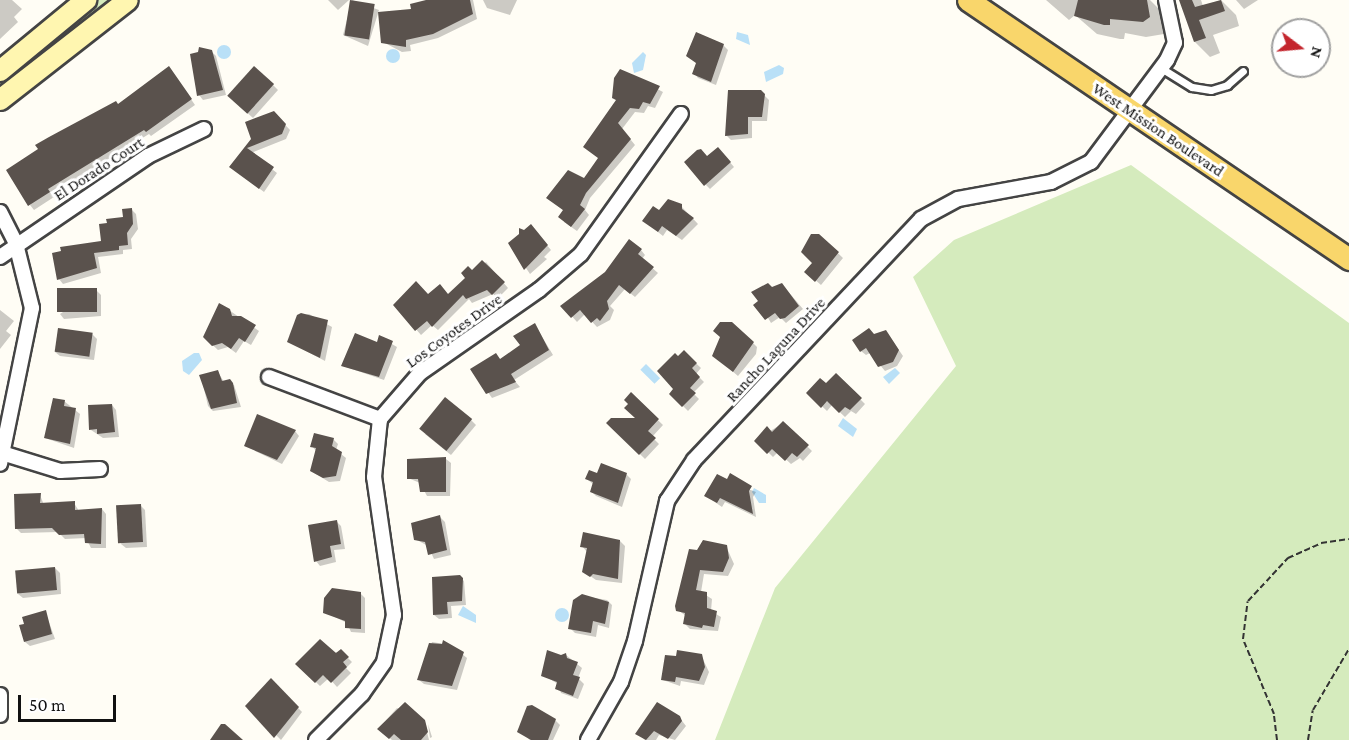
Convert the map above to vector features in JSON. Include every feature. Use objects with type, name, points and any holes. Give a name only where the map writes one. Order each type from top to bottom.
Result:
[{"type":"main road","points":[[0,71],[86,0]]},
{"type":"main road","points":[[0,100],[128,0]]},
{"type":"main road","name":"West Mission Boulevard","points":[[968,0],[1129,112],[1349,259]]},
{"type":"street","name":"Rancho Laguna Drive","points":[[588,740],[621,682],[635,641],[667,501],[694,460],[921,219],[958,199],[1051,182],[1091,162],[1161,68],[1175,43],[1166,0]]},
{"type":"street","name":"Los Coyotes Drive","points":[[380,419],[420,373],[539,290],[581,254],[681,114]]},
{"type":"street","name":"El Dorado Court","points":[[0,256],[16,243],[148,156],[204,129]]},
{"type":"street","points":[[0,212],[16,243],[32,308],[1,458],[60,471],[100,469]]},
{"type":"street","points":[[269,377],[380,419],[374,477],[394,615],[384,662],[362,694],[316,740]]},
{"type":"street","points":[[0,695],[0,715]]},
{"type":"lane","points":[[1161,68],[1187,84],[1211,90],[1227,85],[1243,71]]},
{"type":"path","points":[[1277,740],[1274,714],[1243,639],[1248,601],[1288,558],[1321,543],[1349,538]]},
{"type":"path","points":[[1308,740],[1313,710],[1349,649]]},
{"type":"green space","points":[[92,0],[125,0],[0,97],[0,75]]},
{"type":"green space","points":[[1131,165],[1349,323],[1349,740],[715,740],[775,588],[956,366],[913,277],[954,240]]},
{"type":"water","points":[[737,32],[748,35],[750,45],[736,39]]},
{"type":"water","points":[[224,45],[229,47],[231,52],[229,57],[224,59],[219,57],[217,52],[219,47]]},
{"type":"water","points":[[393,49],[398,51],[400,56],[398,61],[393,63],[388,61],[386,56],[388,51]]},
{"type":"water","points":[[643,52],[646,55],[643,70],[634,73],[632,63]]},
{"type":"water","points":[[779,65],[784,68],[783,74],[766,82],[764,72]]},
{"type":"water","points":[[194,353],[199,353],[202,360],[189,375],[183,371],[182,361]]},
{"type":"water","points":[[646,364],[660,378],[654,384],[640,370]]},
{"type":"water","points":[[895,368],[900,373],[889,384],[883,377]]},
{"type":"water","points":[[843,418],[857,429],[853,437],[838,426]]},
{"type":"water","points":[[754,488],[766,495],[766,503],[759,503],[752,492]]},
{"type":"water","points":[[463,606],[476,615],[476,623],[458,615]]},
{"type":"water","points":[[559,608],[565,608],[569,615],[565,622],[559,622],[555,618],[555,612]]},
{"type":"building","points":[[350,0],[375,4],[369,39],[344,36]]},
{"type":"building","points":[[426,0],[470,0],[473,14],[433,34],[406,40],[406,47],[381,43],[378,12],[411,9],[410,4]]},
{"type":"building","points":[[1078,0],[1147,0],[1150,17],[1143,22],[1110,19],[1110,25],[1104,25],[1074,16]]},
{"type":"building","points":[[1179,0],[1192,0],[1195,7],[1221,0],[1225,11],[1199,20],[1206,38],[1194,42]]},
{"type":"building","points":[[696,32],[724,44],[711,82],[692,74],[696,63],[686,56]]},
{"type":"building","points":[[199,47],[212,50],[223,90],[197,96],[190,54],[198,52]]},
{"type":"building","points":[[169,66],[192,99],[146,132],[144,130],[48,189],[50,192],[28,206],[6,170],[38,149],[35,145],[116,101],[118,104]]},
{"type":"building","points":[[254,66],[274,84],[247,114],[227,96]]},
{"type":"building","points":[[620,69],[660,86],[650,104],[643,102],[639,109],[630,108],[618,123],[631,139],[586,193],[580,205],[585,209],[571,227],[558,217],[563,210],[546,198],[568,170],[584,178],[598,158],[583,147],[616,100],[612,98],[614,78]]},
{"type":"building","points":[[728,90],[761,90],[765,94],[762,117],[748,117],[748,134],[725,136]]},
{"type":"building","points":[[274,111],[286,124],[282,134],[247,148],[274,167],[259,189],[229,167],[251,139],[245,122]]},
{"type":"building","points":[[718,147],[731,162],[704,186],[684,162],[697,150],[701,149],[707,156]]},
{"type":"building","points":[[668,199],[682,204],[682,209],[694,218],[676,236],[662,226],[658,232],[642,221],[653,206],[659,210]]},
{"type":"building","points":[[132,208],[133,224],[127,233],[128,245],[119,246],[119,250],[94,253],[97,268],[57,280],[52,253],[61,251],[60,247],[101,241],[99,224],[107,223],[106,219],[123,217],[122,209]]},
{"type":"building","points":[[531,224],[548,245],[524,270],[508,243],[519,234],[519,228],[524,230]]},
{"type":"building","points":[[811,234],[819,234],[839,252],[815,282],[804,272],[812,263],[801,252]]},
{"type":"building","points":[[629,239],[642,249],[638,254],[654,267],[630,294],[619,285],[607,301],[609,309],[600,321],[597,318],[591,323],[580,310],[571,318],[560,306],[605,272]]},
{"type":"building","points":[[482,260],[505,282],[492,295],[487,290],[466,299],[463,295],[432,327],[427,321],[415,331],[393,305],[416,281],[428,294],[440,284],[448,294],[465,278],[461,273],[468,266],[472,270]]},
{"type":"building","points":[[768,283],[772,287],[782,283],[799,306],[785,318],[780,319],[775,313],[765,320],[753,305],[758,301],[751,292]]},
{"type":"building","points":[[57,288],[97,288],[97,312],[57,312]]},
{"type":"building","points":[[219,303],[230,309],[232,316],[241,316],[256,325],[245,342],[239,338],[231,349],[222,343],[212,346],[203,337]]},
{"type":"building","points":[[301,313],[328,320],[320,358],[287,342],[297,315]]},
{"type":"building","points":[[720,322],[732,322],[754,342],[733,372],[712,356],[720,337],[713,331]]},
{"type":"building","points":[[535,323],[549,350],[511,374],[516,382],[486,394],[470,369],[496,353],[500,359],[520,345],[513,336]]},
{"type":"building","points":[[58,328],[93,333],[89,357],[55,352]]},
{"type":"building","points":[[869,328],[874,334],[886,330],[899,350],[893,362],[878,367],[866,348],[860,352],[852,340]]},
{"type":"building","points":[[355,333],[377,342],[379,335],[393,341],[379,377],[341,366]]},
{"type":"building","points":[[684,350],[697,363],[692,368],[700,377],[690,388],[696,393],[682,407],[669,394],[673,389],[657,371],[675,353],[678,356]]},
{"type":"building","points":[[218,370],[222,381],[230,379],[233,383],[237,403],[211,409],[199,375]]},
{"type":"building","points":[[836,373],[862,398],[850,410],[845,407],[839,413],[827,401],[821,408],[806,393],[820,378],[826,383]]},
{"type":"building","points":[[631,392],[659,419],[648,431],[656,438],[639,455],[606,423],[611,418],[635,418],[624,408],[628,404],[624,400]]},
{"type":"building","points":[[445,397],[472,419],[446,451],[419,429]]},
{"type":"building","points":[[53,398],[65,400],[64,406],[76,408],[70,444],[44,438]]},
{"type":"building","points":[[112,404],[115,432],[97,434],[97,429],[89,430],[88,405]]},
{"type":"building","points":[[257,414],[296,430],[277,460],[244,446]]},
{"type":"building","points":[[783,421],[809,445],[797,457],[792,453],[785,461],[772,449],[767,454],[754,441],[767,426],[772,432]]},
{"type":"building","points":[[314,433],[334,438],[332,446],[342,452],[336,476],[323,478],[310,471],[316,448],[310,447]]},
{"type":"building","points":[[446,457],[446,492],[420,492],[418,479],[407,479],[407,459]]},
{"type":"building","points":[[601,463],[627,473],[618,503],[590,492],[593,482],[585,479],[589,470],[597,473]]},
{"type":"building","points":[[730,473],[752,486],[749,491],[753,514],[720,498],[717,503],[704,496],[717,474],[727,479]]},
{"type":"building","points":[[41,493],[40,503],[75,501],[75,510],[102,508],[101,544],[85,543],[84,534],[59,535],[52,528],[15,529],[14,494]]},
{"type":"building","points":[[141,504],[143,542],[118,543],[116,505]]},
{"type":"building","points":[[440,515],[447,550],[428,555],[425,542],[414,540],[411,523]]},
{"type":"building","points":[[337,520],[341,544],[330,546],[332,557],[314,562],[308,525]]},
{"type":"building","points":[[583,532],[620,540],[618,579],[593,574],[590,577],[582,572],[587,548],[580,547]]},
{"type":"building","points":[[703,540],[727,545],[729,558],[723,572],[700,570],[696,590],[707,592],[707,608],[717,611],[714,627],[703,625],[702,628],[683,624],[685,613],[676,611],[675,606],[689,549],[697,550]]},
{"type":"building","points":[[55,567],[57,590],[17,593],[15,570]]},
{"type":"building","points":[[460,575],[463,578],[462,601],[447,602],[448,614],[433,615],[432,577]]},
{"type":"building","points":[[332,588],[361,592],[361,629],[345,628],[345,621],[323,613],[324,598]]},
{"type":"building","points":[[582,594],[609,602],[605,624],[593,621],[591,633],[568,629],[573,600]]},
{"type":"building","points":[[46,610],[52,634],[24,642],[19,625],[24,624],[22,617]]},
{"type":"building","points":[[320,639],[336,653],[341,649],[349,657],[343,662],[347,667],[331,683],[323,675],[315,683],[295,664]]},
{"type":"building","points":[[443,640],[464,652],[452,686],[417,680],[429,643],[442,644]]},
{"type":"building","points":[[547,650],[561,655],[566,653],[567,658],[578,662],[573,675],[580,677],[573,696],[555,689],[557,682],[541,676]]},
{"type":"building","points":[[677,650],[702,654],[705,667],[699,681],[676,677],[675,682],[661,680],[665,655],[676,656]]},
{"type":"building","points":[[271,678],[299,707],[274,738],[245,706]]},
{"type":"building","points":[[405,702],[425,720],[428,732],[421,740],[401,740],[394,734],[389,739],[377,729]]},
{"type":"building","points":[[657,702],[680,716],[682,721],[668,739],[654,731],[646,740],[635,734]]},
{"type":"building","points":[[532,705],[556,719],[548,740],[531,740],[517,732],[527,706]]},
{"type":"building","points":[[221,724],[225,724],[243,740],[210,740]]}]
